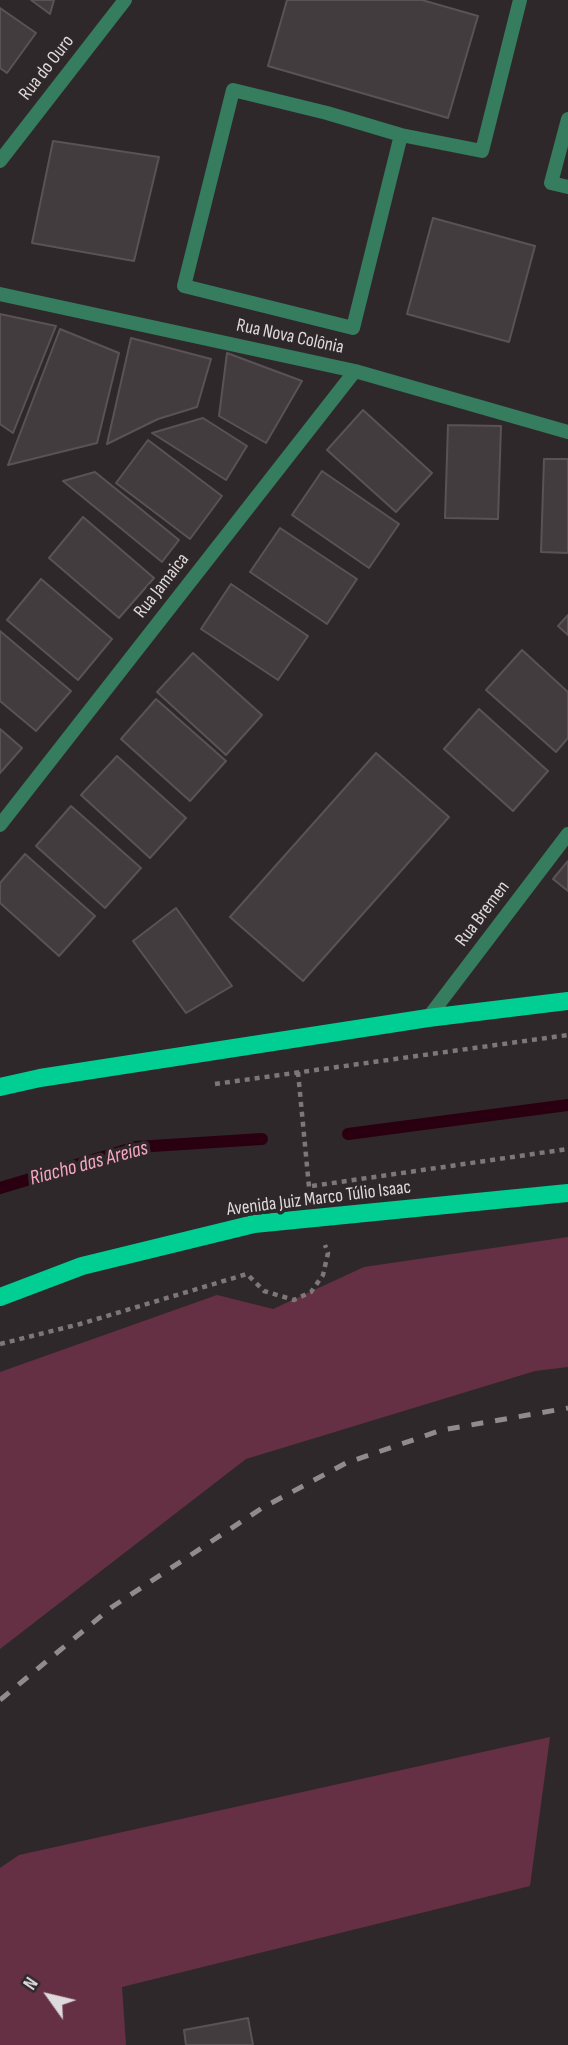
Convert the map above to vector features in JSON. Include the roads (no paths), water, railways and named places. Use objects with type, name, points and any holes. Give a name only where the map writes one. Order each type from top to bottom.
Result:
[{"type":"main road","points":[[0,1087],[40,1078],[428,1018],[568,1001]]},
{"type":"main road","name":"Avenida Juiz Marco Túlio Isaac","points":[[0,1297],[82,1266],[254,1224],[568,1193]]},
{"type":"street","name":"Rua do Ouro","points":[[0,160],[125,0]]},
{"type":"street","points":[[401,135],[353,328],[184,286],[233,90],[327,113],[401,135],[482,151],[520,0]]},
{"type":"street","points":[[568,119],[551,183],[568,187]]},
{"type":"street","name":"Rua Nova Colônia","points":[[0,294],[355,371],[568,432]]},
{"type":"street","name":"Rua Jamaica","points":[[0,825],[355,371]]},
{"type":"street","name":"Rua Bremen","points":[[428,1018],[568,834]]},
{"type":"waterway","name":"Riacho das Areias","points":[[348,1134],[568,1105]]},
{"type":"waterway","name":"Riacho das Areias","points":[[0,1188],[136,1147],[262,1139]]},
{"type":"railway","points":[[0,1700],[112,1607],[262,1508],[346,1463],[442,1430],[568,1408]]}]
